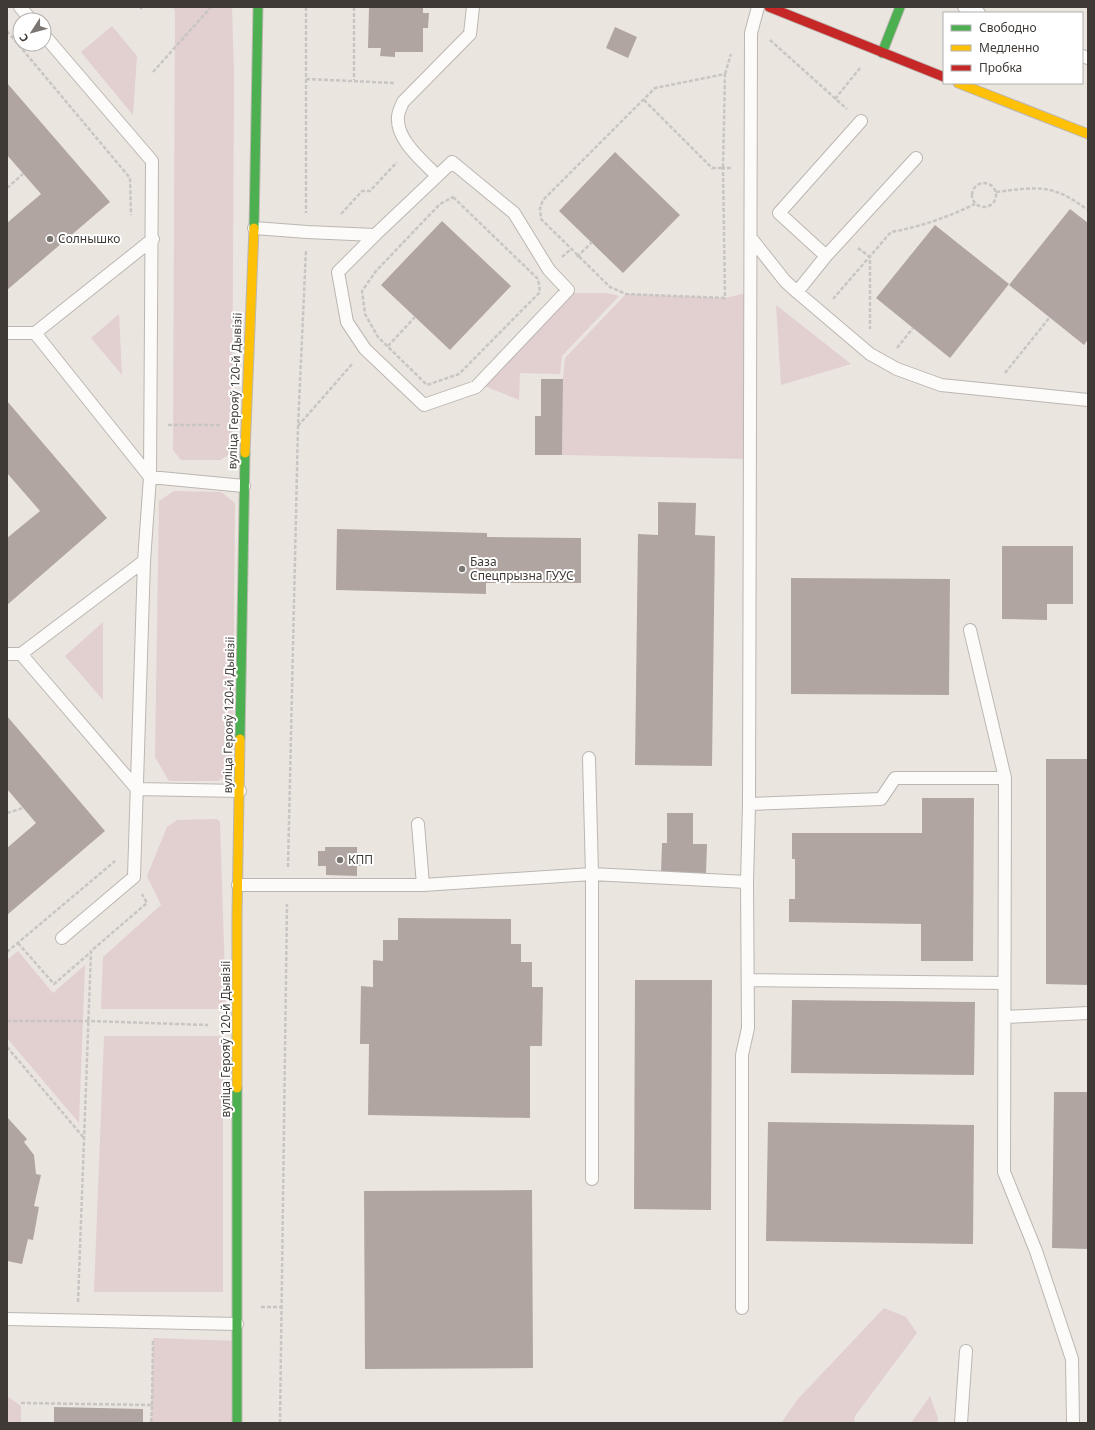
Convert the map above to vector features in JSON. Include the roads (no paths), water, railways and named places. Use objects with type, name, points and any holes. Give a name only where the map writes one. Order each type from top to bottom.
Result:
[{"type":"street","name":"вуліца Герояў 120-й Дывізіі","points":[[237,1423],[238,885],[244,486],[254,228],[258,7]]},
{"type":"street","points":[[769,7],[943,77]]},
{"type":"street","points":[[882,53],[900,7]]},
{"type":"street","points":[[961,84],[1088,134]]},
{"type":"lane","points":[[437,176],[411,147],[399,128],[398,116],[403,102],[470,34],[473,7]]},
{"type":"lane","points":[[742,1308],[742,1055],[748,1028],[747,882],[749,804],[752,24],[758,7]]},
{"type":"lane","points":[[964,7],[976,12]]},
{"type":"lane","points":[[52,44],[152,161],[153,239],[150,477],[144,561],[134,877],[62,938]]},
{"type":"lane","points":[[826,256],[779,213],[861,121]]},
{"type":"lane","points":[[797,292],[826,256],[916,158]]},
{"type":"lane","points":[[452,162],[514,213],[549,270],[568,290],[476,387],[424,405],[365,349],[347,322],[338,272],[375,235],[452,162]]},
{"type":"lane","points":[[254,228],[375,235]]},
{"type":"lane","points":[[751,238],[785,281],[870,354],[886,363],[941,385],[1088,400]]},
{"type":"lane","points":[[7,333],[36,333],[153,239]]},
{"type":"lane","points":[[36,333],[150,477],[244,486]]},
{"type":"lane","points":[[7,654],[21,654],[144,561]]},
{"type":"lane","points":[[970,630],[1005,778],[1004,1172],[1036,1251],[1072,1359],[1073,1423]]},
{"type":"lane","points":[[21,654],[137,789],[240,791]]},
{"type":"lane","points":[[589,758],[592,874],[592,1179]]},
{"type":"lane","points":[[749,804],[880,799],[895,778],[1005,778]]},
{"type":"lane","points":[[418,824],[423,885]]},
{"type":"lane","points":[[238,885],[423,885],[592,874],[747,882]]},
{"type":"lane","points":[[748,980],[1004,983]]},
{"type":"lane","points":[[1005,1017],[1088,1013]]},
{"type":"lane","points":[[7,1319],[237,1324]]},
{"type":"lane","points":[[961,1423],[966,1351]]},
{"type":"place","name":"Солнышко","points":[[50,239]]},
{"type":"place","name":"База Спецпрызна ГУУС","points":[[462,569]]},
{"type":"place","name":"КПП","points":[[340,860]]}]
